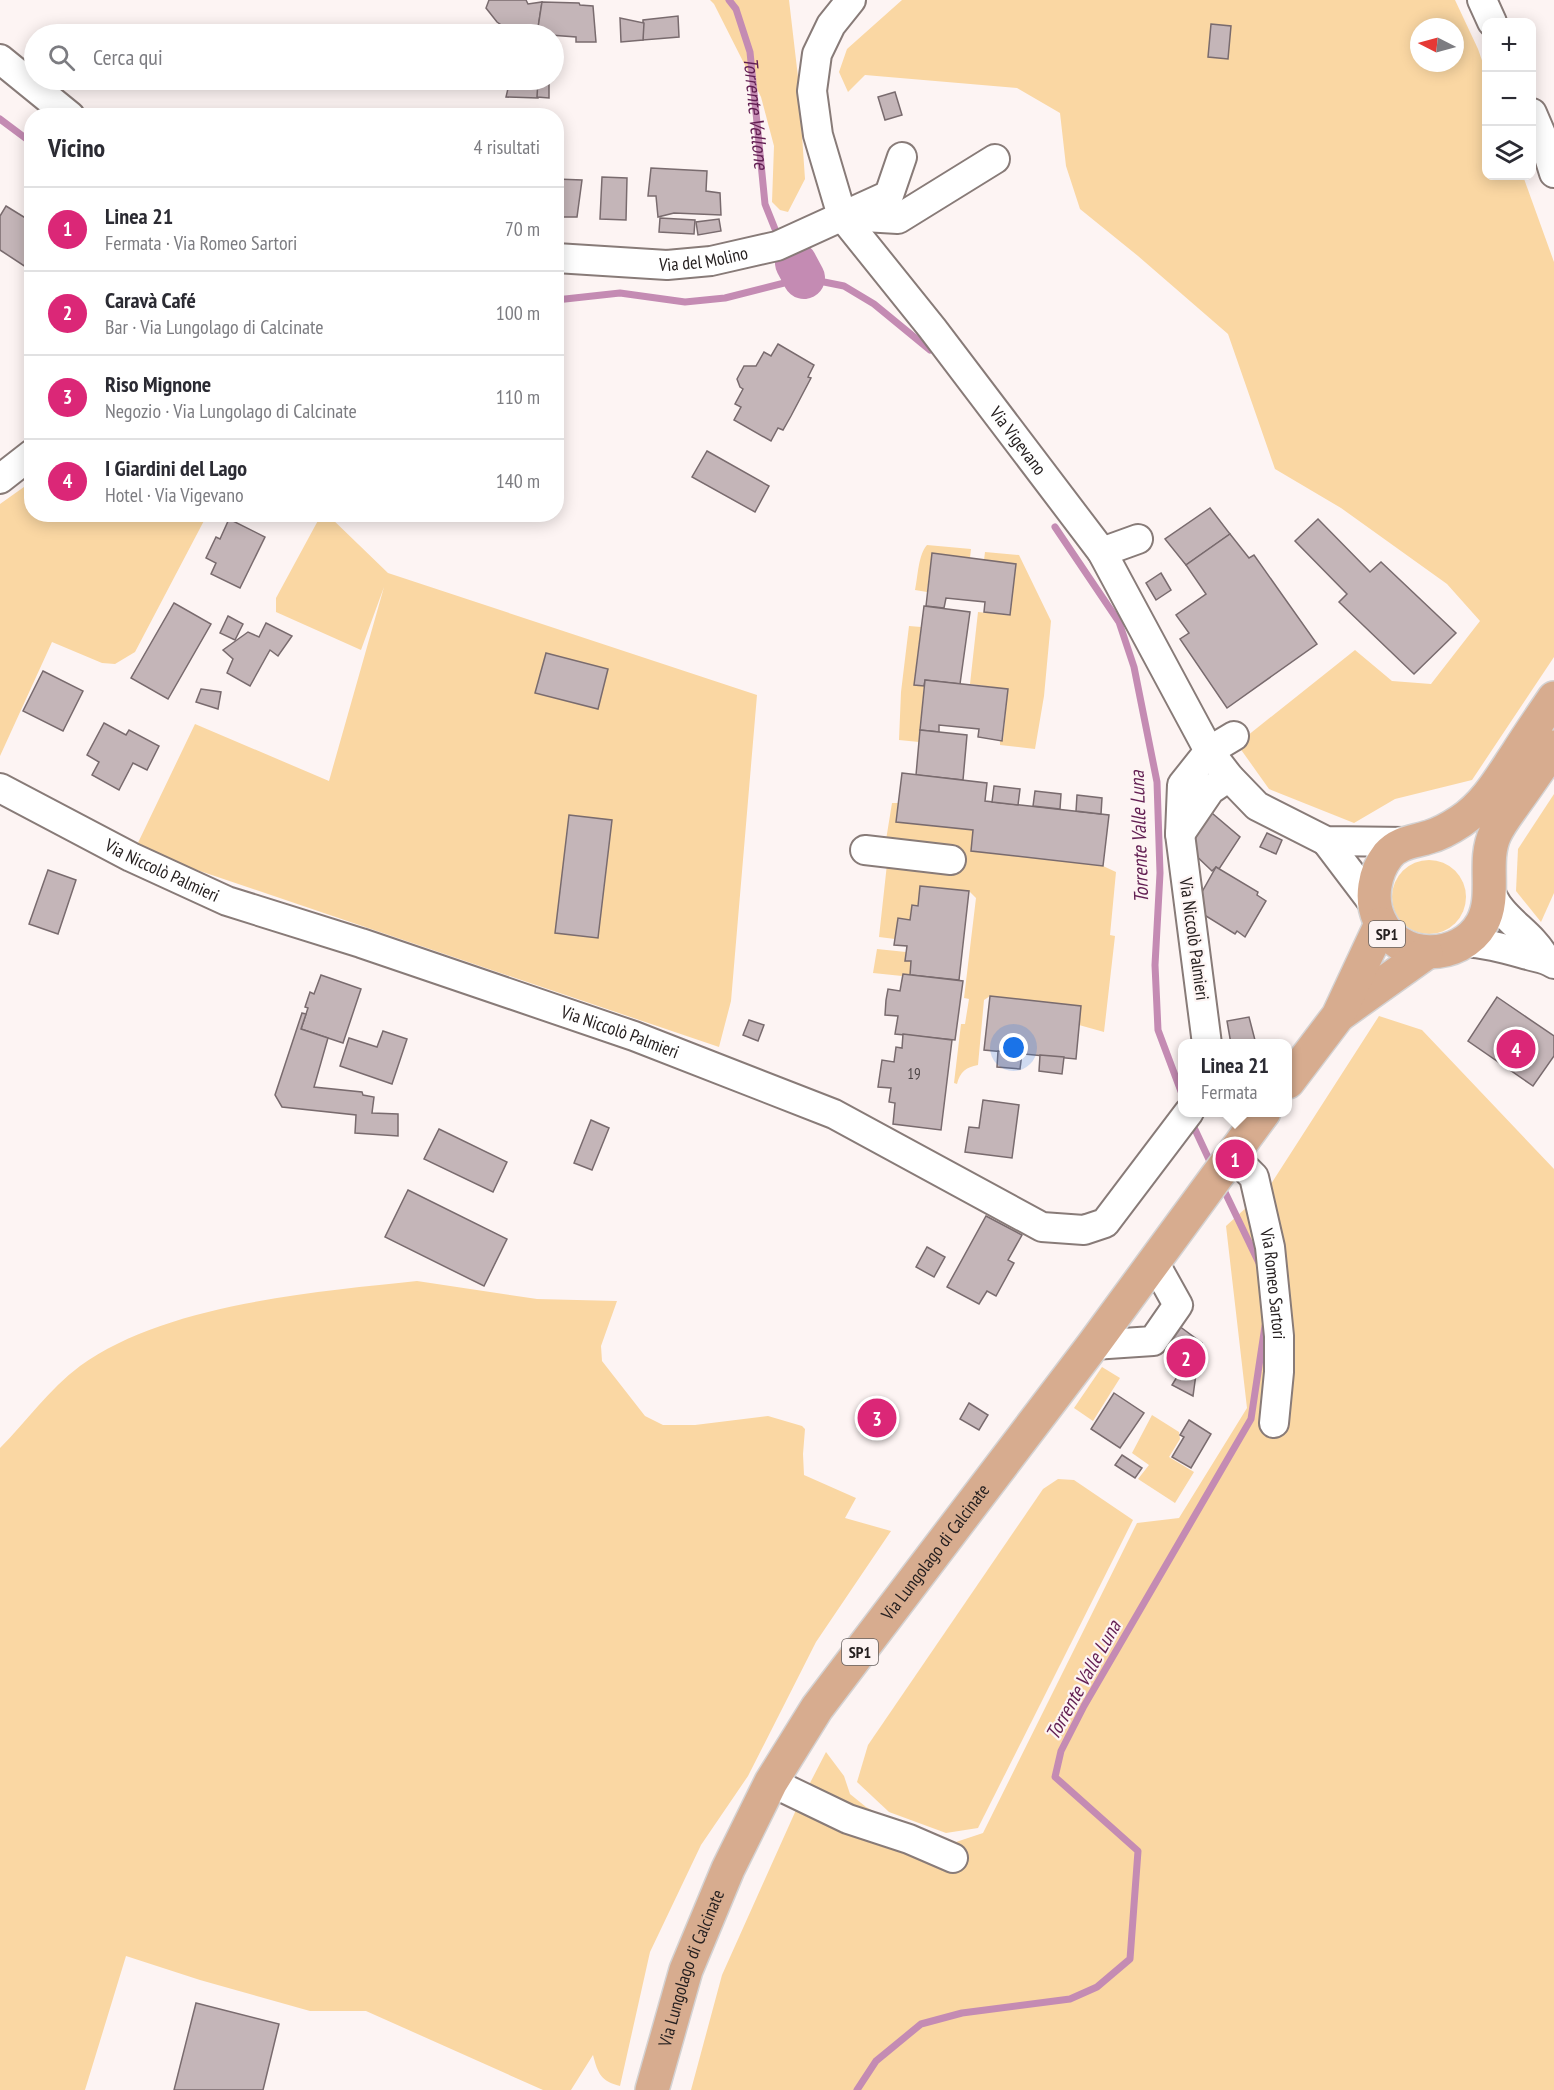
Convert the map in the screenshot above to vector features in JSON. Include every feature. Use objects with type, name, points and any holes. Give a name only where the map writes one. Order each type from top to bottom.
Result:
[{"type":"main road","name":"SP1","points":[[1554,698],[1489,795],[1473,812],[1461,821],[1431,836],[1406,842],[1389,854],[1375,884],[1374,895],[1378,916],[1391,939],[1409,948],[1426,952],[1448,949],[1463,942],[1477,929],[1483,921],[1487,907],[1490,850],[1496,832],[1554,747]]},
{"type":"main road","name":"SP1","points":[[1292,1076],[1338,1016],[1378,916]]},
{"type":"main road","name":"SP1","points":[[1338,1016],[1426,952]]},
{"type":"main road","name":"SP1","points":[[1230,1158],[1261,1117]]},
{"type":"main road","name":"Via Lungolago di Calcinate","points":[[652,2090],[686,1970],[728,1869],[771,1782],[818,1708],[1093,1344],[1230,1158]]},
{"type":"street","name":"Via Vigevano","points":[[851,0],[831,25],[817,54],[812,91],[818,135],[842,216],[932,328],[1102,552],[1209,752],[1229,777],[1257,807],[1326,841],[1406,842]]},
{"type":"street","points":[[1482,0],[1490,18]]},
{"type":"street","points":[[0,59],[24,79]]},
{"type":"street","points":[[38,90],[60,108]]},
{"type":"street","points":[[1536,122],[1554,173]]},
{"type":"street","name":"Via del Molino","points":[[564,259],[667,265],[711,261],[777,246],[889,195],[902,158]]},
{"type":"street","points":[[842,216],[898,219],[995,159]]},
{"type":"street","points":[[0,479],[24,460]]},
{"type":"street","points":[[1102,552],[1138,539]]},
{"type":"street","name":"Via Niccolò Palmieri","points":[[1206,1039],[1180,834],[1182,785],[1209,752],[1234,736]]},
{"type":"street","points":[[1180,834],[1210,790],[1229,777]]},
{"type":"street","name":"Via Niccolò Palmieri","points":[[0,788],[131,857],[227,901],[361,943],[634,1036],[834,1114],[1042,1227],[1084,1230],[1105,1222],[1184,1119]]},
{"type":"street","name":"Via Vigevano","points":[[1326,841],[1378,916]]},
{"type":"street","points":[[866,850],[951,860]]},
{"type":"street","points":[[1489,887],[1498,907],[1533,940],[1550,961]]},
{"type":"street","points":[[1463,942],[1491,945],[1550,961]]},
{"type":"street","name":"Via Romeo Sartori","points":[[1230,1158],[1254,1177],[1270,1247],[1279,1336],[1279,1372],[1274,1423]]},
{"type":"street","points":[[1093,1344],[1153,1341],[1178,1305],[1154,1262]]},
{"type":"street","points":[[771,1782],[848,1819],[909,1839],[953,1858]]},
{"type":"shaded area","points":[[710,0],[789,0],[798,77],[805,179],[788,212],[780,210],[772,202],[774,146],[761,97]]},
{"type":"shaded area","points":[[902,0],[1455,0],[1463,18],[1410,18],[1410,72],[1464,72],[1464,19],[1482,60],[1482,180],[1524,180],[1554,262],[1554,657],[1472,780],[1395,799],[1354,823],[1269,789],[1237,744],[1355,650],[1392,681],[1431,684],[1480,621],[1447,584],[1341,508],[1275,469],[1228,334],[1080,209],[1066,166],[1060,113],[1017,88],[865,75],[848,92],[839,72],[847,49]]},
{"type":"shaded area","points":[[24,487],[24,522],[203,522],[135,652],[115,664],[102,663],[52,642],[0,756],[0,504]]},
{"type":"shaded area","points":[[317,522],[335,522],[388,573],[757,695],[731,1001],[719,1047],[135,849],[195,724],[329,781],[384,587],[361,650],[276,612],[276,598]]},
{"type":"shaded area","points":[[927,545],[971,549],[970,558],[932,554],[927,592],[915,590],[920,560]]},
{"type":"shaded area","points":[[985,552],[1019,555],[1051,621],[1044,696],[1035,749],[1000,745],[1000,740],[1003,740],[1008,689],[970,684],[978,612],[1010,615],[1016,564],[984,560]]},
{"type":"shaded area","points":[[909,626],[921,627],[914,684],[924,686],[919,742],[899,740],[901,692]]},
{"type":"shaded area","points":[[1554,794],[1554,893],[1541,922],[1516,891],[1518,849]]},
{"type":"shaded area","points":[[892,803],[898,803],[897,822],[973,830],[971,851],[1103,866],[1116,872],[1110,935],[1115,936],[1104,1032],[1079,1025],[1081,1006],[990,996],[984,1000],[978,1065],[964,1071],[957,1084],[954,1083],[961,1024],[965,1024],[969,999],[964,998],[976,898],[969,891],[920,886],[918,906],[912,905],[910,920],[898,918],[895,939],[879,937],[887,864],[886,840]]},
{"type":"shaded area","points":[[1422,860],[1436,860],[1450,866],[1460,876],[1466,890],[1466,904],[1460,918],[1450,928],[1436,934],[1422,934],[1408,928],[1398,918],[1392,904],[1392,890],[1398,876],[1408,866]]},
{"type":"shaded area","points":[[877,949],[906,952],[905,960],[911,961],[910,975],[873,973]]},
{"type":"shaded area","points":[[1379,1016],[1422,1030],[1554,1169],[1554,2090],[691,2090],[722,1975],[796,1810],[826,1752],[844,1776],[850,1794],[866,1807],[883,1816],[934,1837],[956,1842],[983,1833],[1137,1523],[1179,1518],[1247,1408],[1226,1226],[1269,1187]]},
{"type":"shaded area","points":[[417,1281],[537,1299],[617,1301],[601,1346],[602,1361],[645,1416],[663,1425],[695,1425],[768,1416],[802,1426],[805,1429],[804,1475],[856,1498],[845,1518],[891,1531],[816,1642],[748,1776],[701,1845],[650,1952],[620,2086],[608,2082],[601,2076],[593,2055],[571,2090],[543,2090],[366,2011],[310,2011],[200,1980],[126,1956],[85,2090],[0,2090],[0,1448],[48,1395],[80,1366],[115,1345],[154,1328],[242,1304],[333,1290]]},
{"type":"shaded area","points":[[1102,1367],[1120,1378],[1093,1421],[1074,1408]]},
{"type":"shaded area","points":[[1152,1415],[1179,1432],[1180,1439],[1169,1457],[1194,1472],[1175,1503],[1138,1479],[1149,1465],[1132,1453]]},
{"type":"shaded area","points":[[1058,1479],[1074,1480],[1133,1520],[978,1828],[946,1833],[889,1812],[857,1782],[868,1745],[1043,1489]]},
{"type":"building","points":[[489,0],[526,0],[528,4],[542,2],[539,24],[500,24],[486,8]]},
{"type":"building","points":[[542,2],[579,3],[593,6],[596,42],[576,42],[576,37],[564,36],[564,24],[539,24]]},
{"type":"building","points":[[678,16],[679,37],[643,40],[643,20]]},
{"type":"building","points":[[620,18],[644,23],[643,40],[621,42]]},
{"type":"building","points":[[1211,24],[1231,26],[1228,59],[1208,57]]},
{"type":"building","points":[[508,90],[538,90],[538,98],[506,97]]},
{"type":"building","points":[[537,90],[549,90],[549,98],[537,97]]},
{"type":"building","points":[[895,92],[902,115],[885,120],[878,97]]},
{"type":"building","points":[[651,168],[707,171],[706,191],[720,193],[721,215],[674,213],[658,217],[656,196],[648,196]]},
{"type":"building","points":[[602,177],[627,178],[626,220],[600,219]]},
{"type":"building","points":[[564,179],[582,180],[577,217],[564,217]]},
{"type":"building","points":[[6,206],[24,217],[24,266],[0,250],[0,216]]},
{"type":"building","points":[[660,218],[695,220],[694,234],[659,232]]},
{"type":"building","points":[[719,219],[721,231],[698,235],[696,222]]},
{"type":"building","points":[[778,344],[814,365],[808,377],[811,378],[791,416],[783,430],[778,428],[771,441],[734,420],[741,407],[735,404],[743,389],[737,379],[744,366],[756,366],[764,352],[771,356]]},
{"type":"building","points":[[707,451],[769,486],[755,512],[692,477]]},
{"type":"building","points":[[1210,508],[1230,534],[1186,565],[1165,539]]},
{"type":"building","points":[[1318,519],[1370,572],[1381,562],[1456,633],[1414,674],[1339,602],[1347,594],[1295,541]]},
{"type":"building","points":[[228,522],[235,522],[265,537],[240,588],[211,574],[216,563],[206,558],[216,537],[220,539]]},
{"type":"building","points":[[1230,534],[1249,558],[1254,555],[1317,644],[1227,708],[1180,639],[1189,633],[1176,615],[1206,594],[1186,565]]},
{"type":"building","points":[[932,553],[1016,564],[1010,615],[984,612],[985,602],[946,598],[944,608],[926,606]]},
{"type":"building","points":[[1161,573],[1171,590],[1156,600],[1146,583]]},
{"type":"building","points":[[174,603],[211,624],[168,699],[131,678]]},
{"type":"building","points":[[924,606],[970,612],[960,684],[925,680],[924,686],[914,685]]},
{"type":"building","points":[[228,616],[243,624],[235,640],[220,633]]},
{"type":"building","points":[[266,623],[292,636],[278,656],[270,650],[250,686],[227,673],[233,659],[223,650],[248,632],[259,637]]},
{"type":"building","points":[[546,653],[608,669],[598,709],[535,693]]},
{"type":"building","points":[[43,671],[83,691],[63,731],[23,711]]},
{"type":"building","points":[[925,680],[1008,689],[1002,741],[978,737],[979,729],[939,725],[939,732],[920,730]]},
{"type":"building","points":[[201,689],[221,692],[218,709],[196,702]]},
{"type":"building","points":[[104,723],[126,735],[129,730],[159,746],[147,770],[133,763],[119,790],[92,775],[99,762],[87,755]]},
{"type":"building","points":[[920,730],[967,735],[963,780],[916,775]]},
{"type":"building","points":[[902,773],[987,783],[985,801],[1109,815],[1103,866],[971,851],[973,830],[896,822]]},
{"type":"building","points":[[994,786],[1020,789],[1018,805],[992,802]]},
{"type":"building","points":[[1035,791],[1061,794],[1060,809],[1033,806]]},
{"type":"building","points":[[1077,795],[1102,798],[1101,814],[1076,811]]},
{"type":"building","points":[[1206,808],[1240,837],[1219,869],[1216,867],[1212,871],[1187,847]]},
{"type":"building","points":[[569,815],[612,820],[598,938],[555,933]]},
{"type":"building","points":[[1267,833],[1282,840],[1276,854],[1260,847]]},
{"type":"building","points":[[1216,867],[1258,892],[1257,895],[1266,901],[1245,937],[1237,931],[1235,934],[1193,908]]},
{"type":"building","points":[[48,870],[76,880],[58,934],[29,924]]},
{"type":"building","points":[[920,886],[969,891],[959,980],[910,975],[911,961],[905,961],[907,946],[894,945],[898,918],[910,920],[912,905],[918,906]]},
{"type":"building","points":[[903,974],[963,981],[955,1040],[895,1034],[898,1016],[885,1015],[886,1000],[888,989],[900,991]]},
{"type":"building","points":[[321,975],[361,989],[343,1043],[301,1029],[308,1008],[305,1007],[310,992],[314,994]]},
{"type":"building","points":[[990,996],[1081,1006],[1076,1059],[984,1050]]},
{"type":"building","points":[[1497,997],[1554,1036],[1554,1056],[1533,1086],[1468,1041]]},
{"type":"building","points":[[302,1013],[306,1014],[301,1029],[328,1038],[314,1087],[362,1092],[363,1095],[374,1097],[372,1113],[398,1114],[398,1136],[355,1133],[356,1115],[282,1107],[275,1095]]},
{"type":"building","points":[[1249,1017],[1255,1039],[1230,1039],[1227,1021]]},
{"type":"building","points":[[749,1020],[764,1025],[758,1041],[743,1035]]},
{"type":"building","points":[[383,1031],[407,1039],[392,1084],[340,1066],[349,1038],[377,1047]]},
{"type":"building","points":[[903,1034],[952,1040],[941,1130],[893,1124],[895,1103],[889,1102],[891,1088],[878,1087],[882,1060],[894,1062],[896,1047],[902,1048]]},
{"type":"building","points":[[998,1051],[1022,1053],[1020,1069],[997,1067]]},
{"type":"building","points":[[1040,1055],[1064,1057],[1062,1074],[1039,1071]]},
{"type":"building","points":[[983,1100],[1019,1105],[1012,1158],[965,1152],[969,1127],[979,1128]]},
{"type":"building","points":[[591,1120],[609,1128],[592,1170],[574,1163]]},
{"type":"building","points":[[439,1129],[507,1162],[493,1192],[424,1159]]},
{"type":"building","points":[[408,1190],[507,1239],[484,1286],[385,1237]]},
{"type":"building","points":[[986,1216],[1022,1235],[1008,1260],[1014,1263],[996,1296],[987,1291],[979,1304],[947,1287]]},
{"type":"building","points":[[927,1247],[945,1257],[934,1277],[916,1267]]},
{"type":"building","points":[[1175,1323],[1202,1343],[1196,1352],[1193,1396],[1172,1385],[1185,1364],[1159,1344]]},
{"type":"building","points":[[1114,1393],[1144,1413],[1120,1448],[1091,1429]]},
{"type":"building","points":[[969,1403],[988,1415],[979,1430],[960,1419]]},
{"type":"building","points":[[1189,1420],[1211,1434],[1191,1468],[1172,1457],[1184,1437],[1180,1435]]},
{"type":"building","points":[[1122,1455],[1142,1468],[1135,1478],[1115,1465]]},
{"type":"building","points":[[196,2003],[279,2024],[263,2090],[174,2090]]},
{"type":"waterway","name":"Torrente Vellone","points":[[729,0],[736,9],[750,52],[765,204],[775,229]]},
{"type":"waterway","name":"Torrente Valle Luna","points":[[0,119],[24,137]]},
{"type":"waterway","name":"Torrente Vellone","points":[[796,263],[804,278]]},
{"type":"waterway","name":"Torrente Valle Luna","points":[[564,299],[620,293],[685,302],[725,298],[804,278],[844,286],[874,304],[930,350]]},
{"type":"waterway","name":"Torrente Valle Luna","points":[[1055,527],[1119,622],[1134,667],[1157,782],[1160,873],[1155,965],[1158,1030],[1178,1083]]},
{"type":"waterway","name":"Torrente Valle Luna","points":[[1191,1121],[1213,1168]]},
{"type":"waterway","name":"Torrente Valle Luna","points":[[1222,1186],[1260,1265]]},
{"type":"waterway","name":"Torrente Valle Luna","points":[[857,2090],[876,2061],[921,2024],[962,2013],[1070,1999],[1097,1987],[1130,1959],[1138,1851],[1055,1777],[1061,1751],[1084,1706],[1251,1419],[1265,1326]]},
{"type":"place","name":"I Giardini del Lago","points":[[1516,1049]]},
{"type":"place","name":"Linea 21","points":[[1235,1159]]},
{"type":"place","name":"Caravà Café","points":[[1186,1358]]},
{"type":"place","name":"Riso Mignone","points":[[877,1418]]}]
